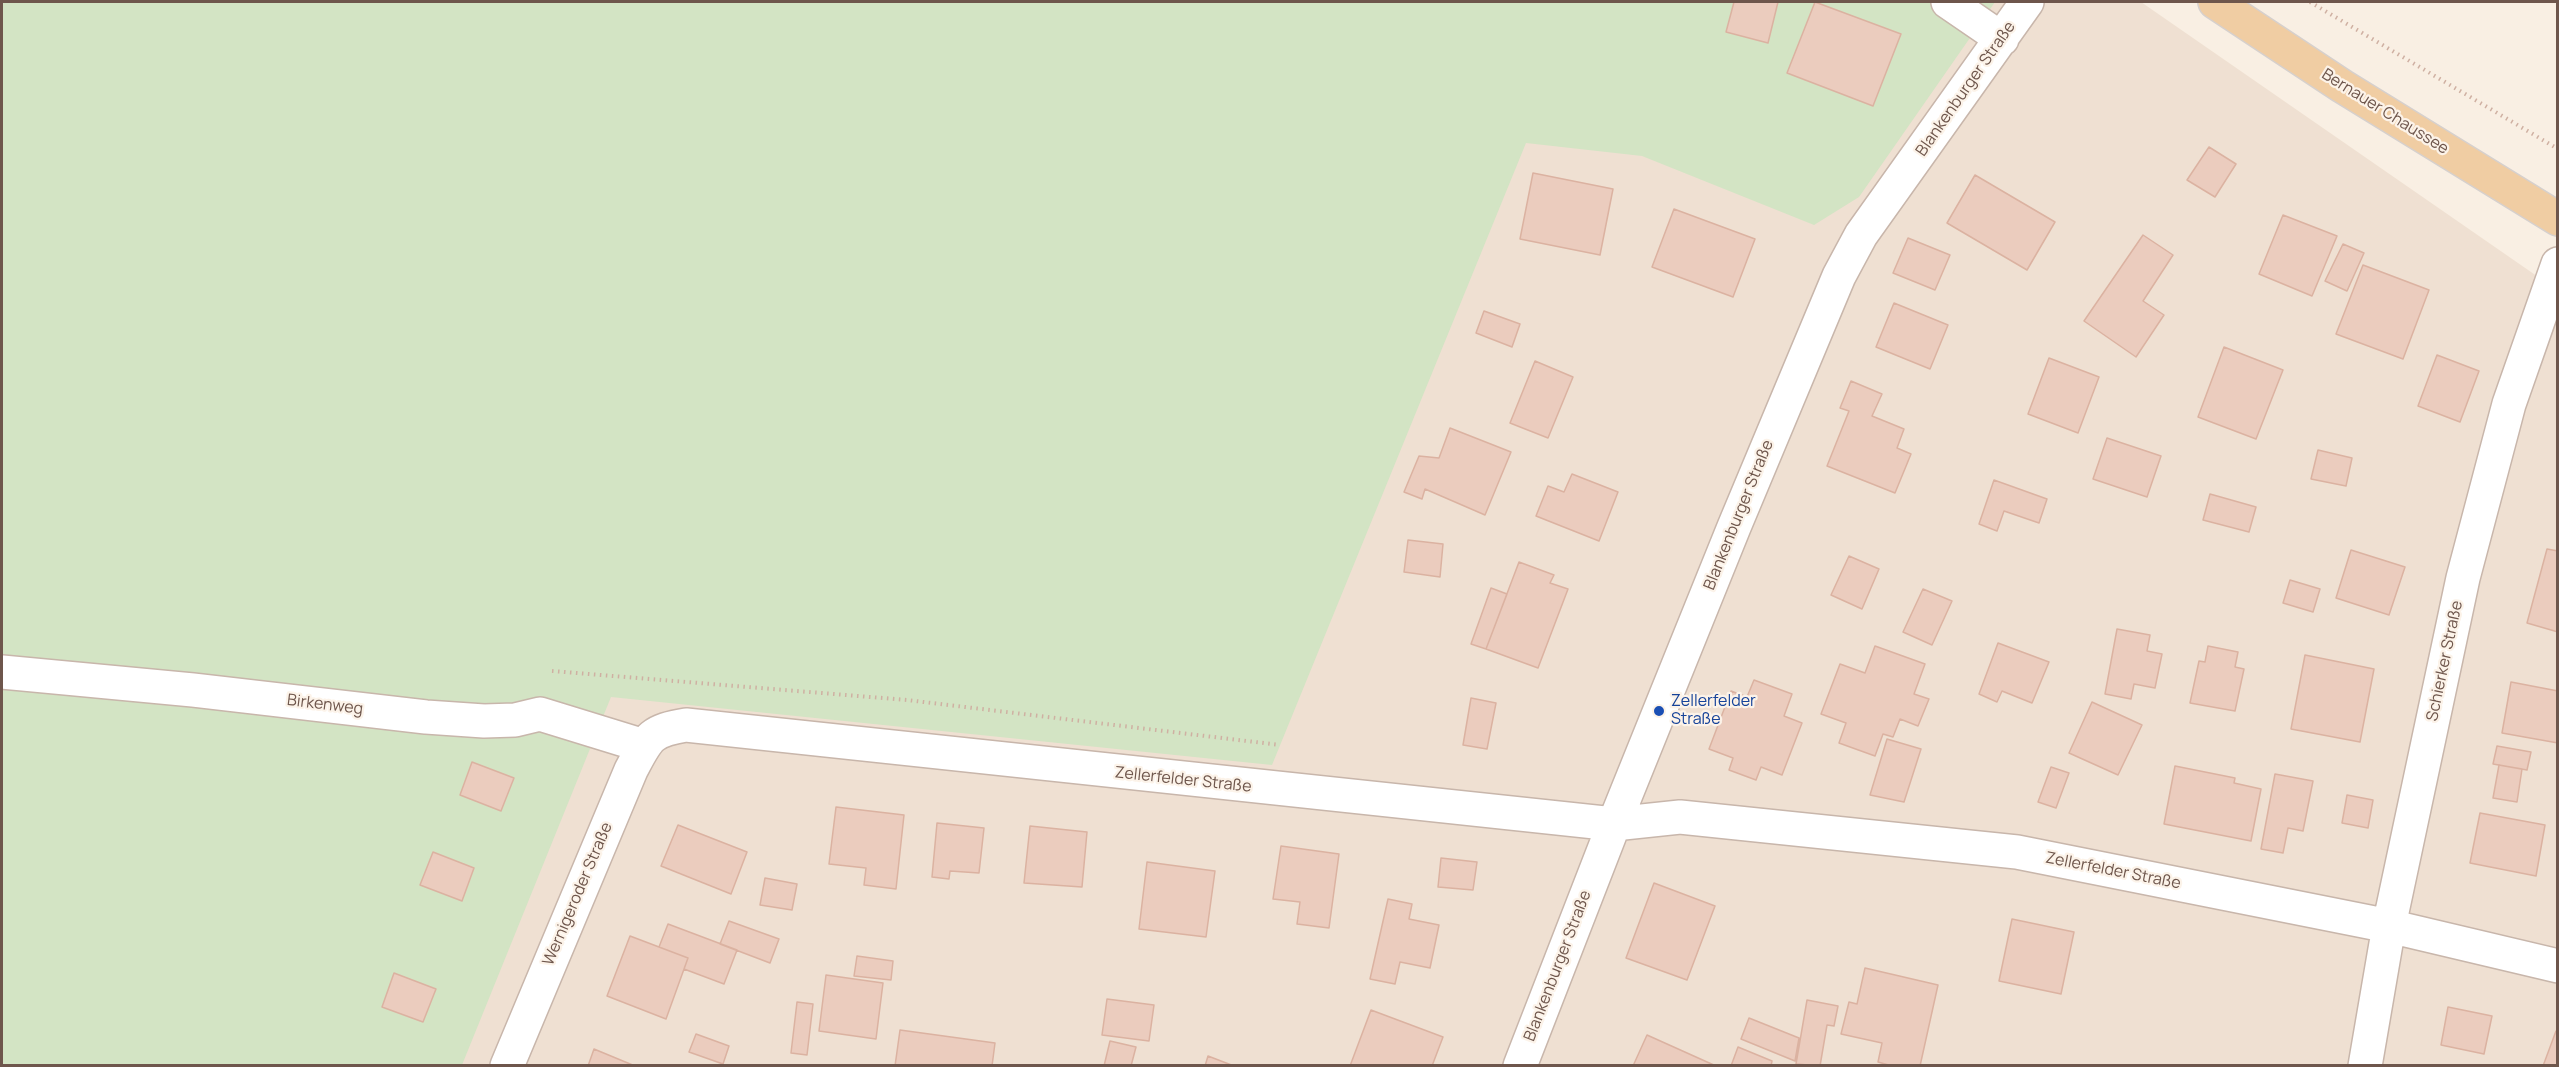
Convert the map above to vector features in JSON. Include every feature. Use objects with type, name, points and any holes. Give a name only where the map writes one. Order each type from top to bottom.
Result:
[{"type":"main road","name":"Bernauer Chaussee","points":[[2215,2],[2342,86],[2558,219]]},
{"type":"street","points":[[1948,2],[2002,39]]},
{"type":"street","name":"Blankenburger Straße","points":[[1520,1065],[1734,527],[1839,276],[1861,235],[2027,2]]},
{"type":"street","name":"Schierker Straße","points":[[2365,1065],[2389,926],[2460,590],[2509,404],[2558,264]]},
{"type":"street","name":"Birkenweg","points":[[2,672],[193,690],[426,717],[484,721],[515,720],[540,714],[652,738]]},
{"type":"street","name":"Zellerfelder Straße","points":[[652,738],[686,725],[828,739],[968,757],[1614,824],[1680,816],[2017,852],[2389,926],[2558,966]]},
{"type":"street","name":"Wernigeroder Straße","points":[[507,1065],[626,781],[652,738]]},
{"type":"path","points":[[2310,2],[2558,149]]},
{"type":"path","points":[[552,670],[907,700],[1280,745]]},
{"type":"shaded area","points":[[2,2],[2141,2],[2557,290],[2557,1065],[2,1066]]},
{"type":"green space","points":[[2,2],[1995,2],[1859,197],[1814,225],[1642,156],[1526,143],[1272,765],[611,697],[462,1065],[2,1066]]},
{"type":"building","points":[[1734,2],[1778,2],[1768,43],[1726,32]]},
{"type":"building","points":[[1815,2],[1901,34],[1873,106],[1787,73]]},
{"type":"building","points":[[2209,147],[2236,164],[2215,197],[2187,180]]},
{"type":"building","points":[[1533,173],[1613,189],[1600,255],[1520,239]]},
{"type":"building","points":[[1975,175],[2055,222],[2027,270],[1947,223]]},
{"type":"building","points":[[1674,209],[1755,239],[1733,297],[1652,267]]},
{"type":"building","points":[[2283,215],[2337,236],[2312,296],[2259,274]]},
{"type":"building","points":[[2143,235],[2173,255],[2143,301],[2164,315],[2136,357],[2084,321]]},
{"type":"building","points":[[1908,238],[1950,255],[1935,290],[1893,273]]},
{"type":"building","points":[[2343,244],[2364,253],[2347,291],[2325,281]]},
{"type":"building","points":[[2363,265],[2429,290],[2403,359],[2336,334]]},
{"type":"building","points":[[1894,303],[1948,325],[1930,369],[1876,347]]},
{"type":"building","points":[[1484,311],[1520,324],[1512,347],[1476,333]]},
{"type":"building","points":[[2224,347],[2283,370],[2256,439],[2198,417]]},
{"type":"building","points":[[2437,355],[2479,371],[2460,422],[2418,406]]},
{"type":"building","points":[[2049,358],[2099,377],[2078,433],[2028,414]]},
{"type":"building","points":[[1535,361],[1573,377],[1548,438],[1510,423]]},
{"type":"building","points":[[1851,381],[1882,394],[1872,416],[1904,429],[1897,448],[1911,454],[1895,493],[1827,466],[1849,411],[1840,408]]},
{"type":"building","points":[[1450,428],[1511,452],[1485,515],[1425,489],[1422,499],[1404,492],[1419,456],[1439,458]]},
{"type":"building","points":[[2107,438],[2161,456],[2147,497],[2093,479]]},
{"type":"building","points":[[2318,450],[2352,458],[2346,486],[2311,479]]},
{"type":"building","points":[[1572,474],[1618,492],[1599,541],[1536,516],[1548,486],[1564,492]]},
{"type":"building","points":[[1994,480],[2047,499],[2039,523],[2004,511],[1997,531],[1979,524]]},
{"type":"building","points":[[2210,494],[2256,507],[2249,532],[2203,520]]},
{"type":"building","points":[[1408,540],[1443,544],[1440,577],[1404,572]]},
{"type":"building","points":[[2547,549],[2558,551],[2558,632],[2527,623]]},
{"type":"building","points":[[2351,550],[2405,567],[2389,615],[2336,598]]},
{"type":"building","points":[[1849,556],[1879,569],[1862,609],[1831,595]]},
{"type":"building","points":[[1519,562],[1554,575],[1550,583],[1568,589],[1538,668],[1486,649]]},
{"type":"building","points":[[2290,580],[2320,589],[2313,612],[2283,603]]},
{"type":"building","points":[[1491,588],[1507,594],[1486,649],[1471,644]]},
{"type":"building","points":[[1923,589],[1952,601],[1932,645],[1903,632]]},
{"type":"building","points":[[2117,629],[2150,635],[2147,651],[2162,654],[2155,688],[2134,684],[2131,699],[2105,694]]},
{"type":"building","points":[[1998,643],[2049,662],[2032,703],[2002,691],[1997,702],[1979,694]]},
{"type":"building","points":[[1875,646],[1925,664],[1914,694],[1929,699],[1918,726],[1900,719],[1893,737],[1883,734],[1875,756],[1839,743],[1846,723],[1821,714],[1840,664],[1865,673]]},
{"type":"building","points":[[2208,646],[2238,652],[2235,667],[2244,669],[2235,711],[2190,703],[2199,661],[2205,662]]},
{"type":"building","points":[[2305,655],[2374,669],[2360,742],[2291,729]]},
{"type":"building","points":[[1754,680],[1792,694],[1784,716],[1802,723],[1782,775],[1761,767],[1756,780],[1729,770],[1733,758],[1709,749],[1731,691],[1747,697]]},
{"type":"building","points":[[2511,682],[2558,691],[2558,743],[2502,733]]},
{"type":"building","points":[[1471,698],[1496,703],[1487,749],[1463,745]]},
{"type":"building","points":[[2092,702],[2142,725],[2118,775],[2069,753]]},
{"type":"building","points":[[1887,739],[1921,749],[1904,802],[1870,795]]},
{"type":"building","points":[[2497,746],[2531,752],[2527,770],[2493,764]]},
{"type":"building","points":[[472,762],[514,778],[501,811],[460,795]]},
{"type":"building","points":[[2499,765],[2522,769],[2517,802],[2493,798]]},
{"type":"building","points":[[2175,766],[2235,778],[2234,783],[2261,789],[2251,841],[2164,824]]},
{"type":"building","points":[[2051,767],[2069,773],[2056,808],[2038,802]]},
{"type":"building","points":[[2275,774],[2313,781],[2303,831],[2288,828],[2283,853],[2261,849]]},
{"type":"building","points":[[2347,795],[2373,800],[2368,828],[2342,823]]},
{"type":"building","points":[[836,807],[904,815],[896,889],[864,885],[866,868],[829,864]]},
{"type":"building","points":[[2480,813],[2545,825],[2536,876],[2470,863]]},
{"type":"building","points":[[937,823],[984,828],[979,873],[950,871],[949,879],[932,877]]},
{"type":"building","points":[[678,825],[747,852],[731,894],[661,866]]},
{"type":"building","points":[[1030,826],[1087,832],[1082,887],[1024,883]]},
{"type":"building","points":[[1281,846],[1339,854],[1329,928],[1297,924],[1300,902],[1273,899]]},
{"type":"building","points":[[433,852],[474,868],[462,901],[420,885]]},
{"type":"building","points":[[1441,858],[1477,862],[1473,890],[1438,887]]},
{"type":"building","points":[[1147,862],[1215,871],[1206,937],[1139,929]]},
{"type":"building","points":[[765,878],[797,884],[792,910],[760,905]]},
{"type":"building","points":[[1654,883],[1715,906],[1687,980],[1626,958]]},
{"type":"building","points":[[1388,899],[1412,904],[1409,919],[1439,925],[1430,968],[1400,962],[1395,984],[1370,979]]},
{"type":"building","points":[[2012,919],[2074,932],[2061,994],[1999,981]]},
{"type":"building","points":[[729,921],[779,939],[770,963],[720,944]]},
{"type":"building","points":[[668,924],[737,950],[724,984],[684,969],[688,958],[659,947]]},
{"type":"building","points":[[630,936],[688,958],[666,1019],[607,996]]},
{"type":"building","points":[[857,956],[893,961],[891,980],[854,976]]},
{"type":"building","points":[[1865,968],[1938,985],[1920,1066],[1892,1066],[1878,1062],[1882,1043],[1841,1034],[1849,1002],[1857,1004]]},
{"type":"building","points":[[394,973],[436,989],[423,1022],[382,1007]]},
{"type":"building","points":[[826,975],[883,983],[876,1039],[819,1031]]},
{"type":"building","points":[[1107,999],[1154,1005],[1149,1041],[1102,1035]]},
{"type":"building","points":[[1807,1000],[1838,1006],[1834,1026],[1827,1025],[1820,1066],[1796,1064]]},
{"type":"building","points":[[797,1002],[813,1004],[807,1055],[791,1053]]},
{"type":"building","points":[[2448,1007],[2492,1016],[2484,1054],[2441,1045]]},
{"type":"building","points":[[1371,1010],[1443,1037],[1432,1066],[1350,1066]]},
{"type":"building","points":[[1749,1018],[1799,1038],[1795,1061],[1741,1039]]},
{"type":"building","points":[[900,1030],[995,1043],[992,1066],[895,1066]]},
{"type":"building","points":[[2556,1031],[2558,1031],[2558,1066],[2543,1066]]},
{"type":"building","points":[[696,1034],[729,1046],[723,1064],[689,1052]]},
{"type":"building","points":[[1647,1035],[1716,1066],[1633,1066]]},
{"type":"building","points":[[1110,1041],[1136,1047],[1131,1066],[1104,1066]]},
{"type":"building","points":[[1738,1047],[1772,1061],[1771,1066],[1731,1066]]},
{"type":"building","points":[[594,1049],[635,1066],[588,1066]]},
{"type":"building","points":[[1208,1056],[1234,1066],[1205,1066]]},
{"type":"place","name":"Zellerfelder Straße","points":[[1659,711]]}]
